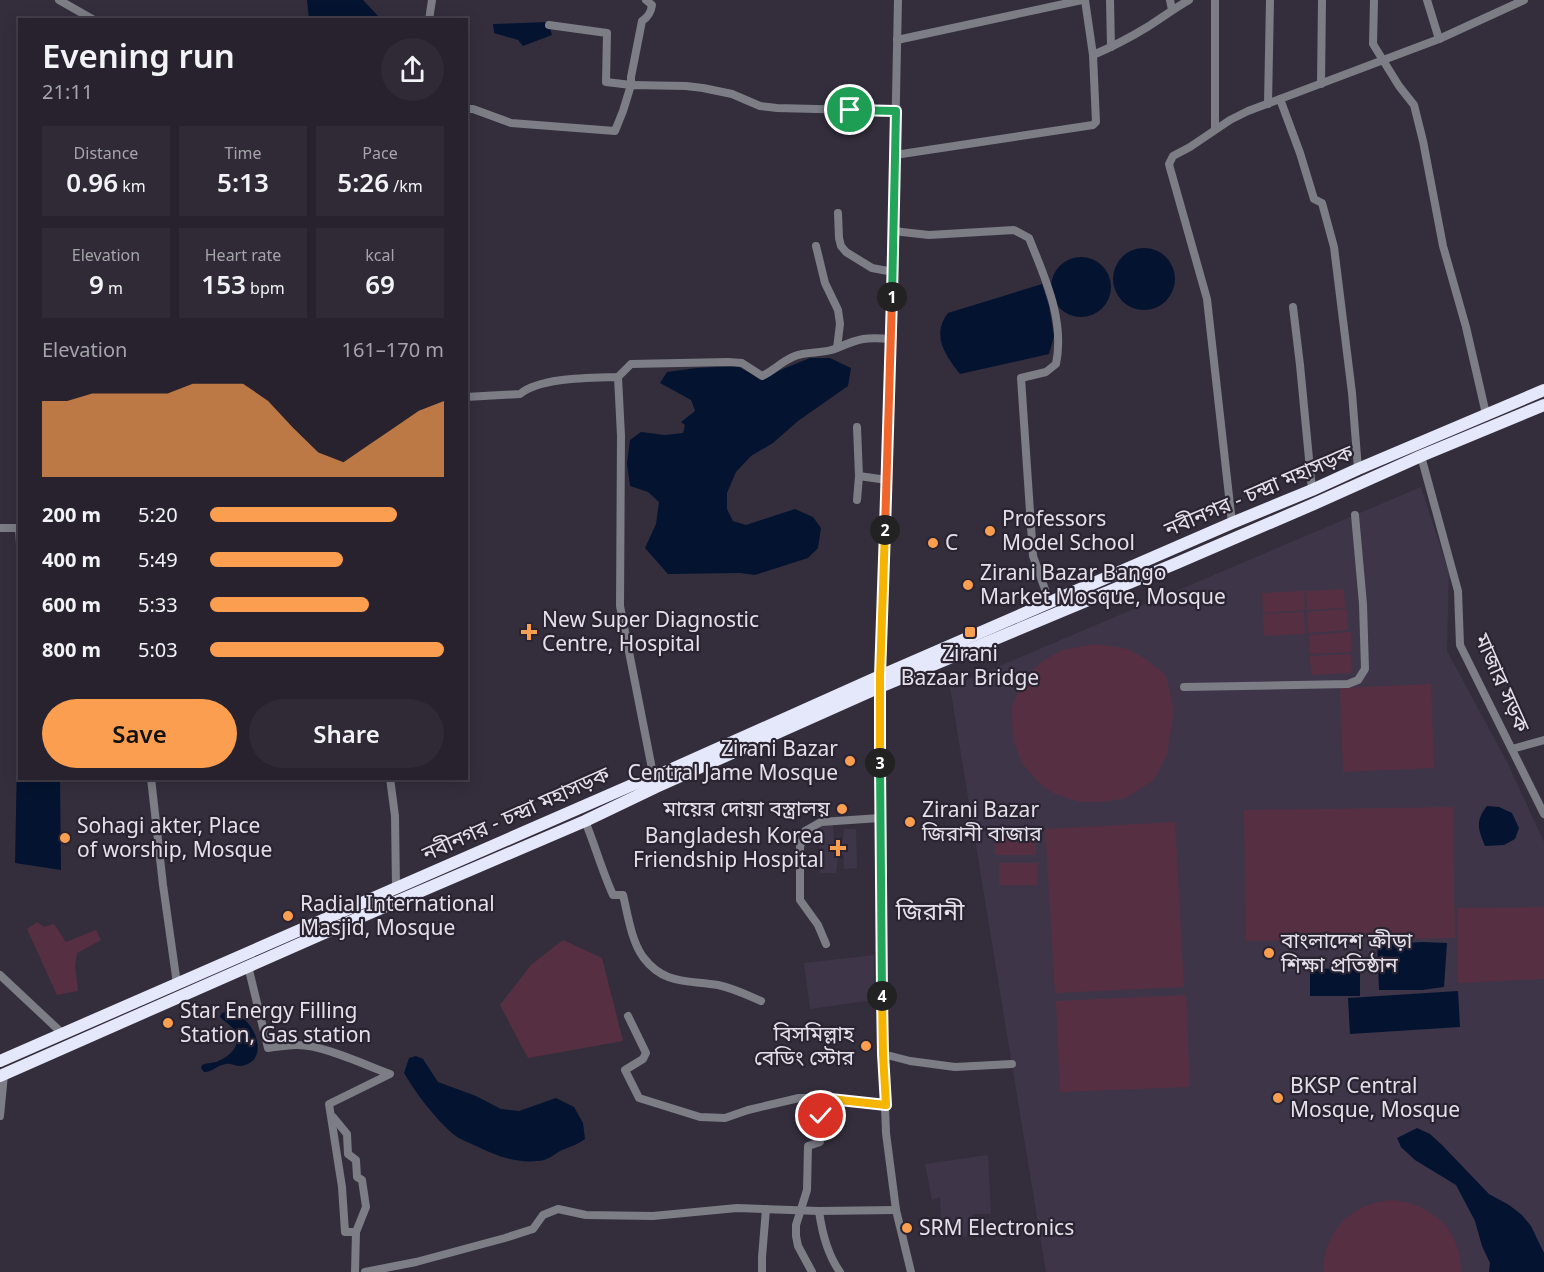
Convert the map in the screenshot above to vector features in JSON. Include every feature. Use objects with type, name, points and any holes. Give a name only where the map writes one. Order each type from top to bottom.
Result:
[{"type":"highway","name":"নবীনগর - চন্দ্রা মহাসড়ক","points":[[2,1075],[585,821],[655,782],[1050,603],[1544,390]]},
{"type":"highway","name":"নবীনগর - চন্দ্রা মহাসড়ক","points":[[880,681],[1177,563],[1544,405]]},
{"type":"highway","name":"নবীনগর - চন্দ্রা মহাসড়ক","points":[[0,1061],[632,785],[655,782]]},
{"type":"street","points":[[59,0],[90,18]]},
{"type":"street","points":[[429,18],[432,0]]},
{"type":"street","points":[[468,109],[474,109],[511,123],[615,131],[631,85],[642,21],[651,11],[652,5],[646,0]]},
{"type":"street","points":[[898,0],[893,272],[880,681],[880,818],[886,1133],[896,1210],[911,1272]]},
{"type":"street","points":[[895,155],[1093,125],[1096,122],[1093,55],[1084,0],[897,40]]},
{"type":"street","points":[[1110,0],[1111,47]]},
{"type":"street","points":[[1170,0],[1172,10]]},
{"type":"street","points":[[1093,55],[1148,27],[1190,0]]},
{"type":"street","points":[[1215,0],[1215,129]]},
{"type":"street","points":[[1268,104],[1270,0]]},
{"type":"street","points":[[1321,84],[1322,0]]},
{"type":"street","points":[[1374,0],[1373,44],[1399,86],[1414,105],[1443,246],[1466,327],[1486,414]]},
{"type":"street","points":[[1427,0],[1439,39]]},
{"type":"street","points":[[1232,523],[1207,299],[1169,164],[1173,156],[1248,111],[1439,39],[1524,0]]},
{"type":"street","points":[[549,25],[607,33],[606,82],[703,88],[732,94],[760,106],[777,108],[896,111]]},
{"type":"street","points":[[1280,99],[1314,199],[1322,203],[1334,247],[1345,328],[1359,469]]},
{"type":"street","points":[[838,213],[839,238],[846,252],[872,268],[893,272]]},
{"type":"street","points":[[893,231],[929,235],[1014,230],[1029,238],[1054,303],[1059,350],[1056,364],[1046,372],[1021,378],[1033,556],[1050,603]]},
{"type":"street","points":[[816,246],[825,283],[838,310],[840,324],[837,348]]},
{"type":"street","points":[[1293,307],[1312,490]]},
{"type":"street","points":[[468,397],[519,394],[525,389],[543,383],[618,377],[632,364],[742,363],[762,376],[796,356],[832,351],[854,340],[870,337],[891,339]]},
{"type":"street","points":[[618,377],[621,436],[620,606],[655,782]]},
{"type":"street","points":[[857,427],[859,476],[857,500]]},
{"type":"street","name":"মাজার সড়ক","points":[[1421,456],[1458,591],[1460,645],[1544,814]]},
{"type":"street","points":[[859,476],[887,480]]},
{"type":"street","points":[[1184,687],[1348,684],[1358,680],[1365,669],[1363,604],[1355,515]]},
{"type":"street","points":[[0,528],[18,527]]},
{"type":"street","points":[[1512,749],[1544,740]]},
{"type":"street","points":[[151,780],[177,984]]},
{"type":"street","points":[[390,780],[396,816],[396,888]]},
{"type":"street","points":[[826,944],[818,925],[800,900],[800,848],[805,831],[821,822],[880,818]]},
{"type":"street","points":[[585,821],[613,895],[622,896],[635,942],[642,956],[651,966],[675,980],[732,989],[761,1001]]},
{"type":"street","points":[[248,966],[268,1048],[309,1046],[390,1074],[329,1104],[342,1186],[345,1232],[356,1232]]},
{"type":"street","points":[[0,975],[63,1034]]},
{"type":"street","points":[[628,1016],[646,1053],[643,1059],[626,1070],[639,1098],[700,1117],[717,1118],[725,1118],[799,1098],[886,1105]]},
{"type":"street","points":[[883,1054],[910,1061],[955,1067],[1012,1064]]},
{"type":"street","points":[[0,1116],[2,1075]]},
{"type":"street","points":[[812,1272],[798,1246],[796,1225],[807,1190],[808,1146],[820,1142],[821,1098]]},
{"type":"street","points":[[331,1115],[347,1134],[348,1154],[356,1160],[357,1177],[362,1180],[366,1208],[356,1232],[355,1272]]},
{"type":"street","points":[[364,1272],[416,1262],[533,1229],[543,1215],[558,1209],[586,1215],[653,1216],[737,1208],[819,1211],[896,1210]]},
{"type":"street","points":[[762,1272],[766,1209]]},
{"type":"street","points":[[819,1211],[821,1232],[833,1263],[840,1272]]},
{"type":"shaded area","name":"বাংলাদেশ ক্রীড়া শিক্ষা প্রতিষ্ঠান","points":[[1421,487],[1449,573],[1447,651],[1507,762],[1544,842],[1544,1272],[1046,1272],[950,687]]},
{"type":"shaded area","points":[[1344,589],[1345,608],[1307,610],[1306,591]]},
{"type":"shaded area","points":[[1304,591],[1305,610],[1263,613],[1262,593]]},
{"type":"shaded area","points":[[1347,609],[1348,630],[1308,633],[1307,612]]},
{"type":"shaded area","points":[[1304,612],[1305,634],[1264,636],[1263,614]]},
{"type":"shaded area","points":[[1351,632],[1352,652],[1310,654],[1309,635]]},
{"type":"shaded area","points":[[1096,644],[1128,649],[1146,659],[1166,675],[1174,710],[1167,755],[1154,780],[1126,798],[1102,802],[1080,802],[1055,794],[1040,784],[1022,763],[1013,740],[1012,707],[1024,678],[1043,661],[1062,650]]},
{"type":"shaded area","points":[[1351,654],[1352,673],[1311,675],[1310,656]]},
{"type":"shaded area","points":[[1431,684],[1434,768],[1343,772],[1340,688]]},
{"type":"shaded area","points":[[1453,807],[1455,938],[1246,941],[1244,810]]},
{"type":"shaded area","points":[[1175,822],[1184,987],[1055,993],[1045,829]]},
{"type":"shaded area","name":"Bangladesh Korea Friendship Hospital","points":[[820,825],[833,825],[834,841],[843,840],[844,829],[856,829],[857,868],[844,869],[844,855],[838,855],[836,873],[820,873]]},
{"type":"shaded area","points":[[995,833],[1036,833],[1036,855],[995,855]]},
{"type":"shaded area","points":[[999,863],[1037,863],[1037,885],[999,885]]},
{"type":"shaded area","points":[[1544,907],[1544,979],[1458,983],[1458,908]]},
{"type":"shaded area","points":[[37,922],[44,927],[54,924],[66,942],[96,930],[101,940],[77,953],[75,965],[78,991],[57,995],[27,929]]},
{"type":"shaded area","points":[[563,940],[602,958],[623,1041],[528,1058],[500,1005],[531,965]]},
{"type":"shaded area","points":[[874,955],[874,1000],[810,1009],[804,963]]},
{"type":"shaded area","points":[[1186,995],[1190,1087],[1060,1092],[1056,1001]]},
{"type":"shaded area","points":[[988,1155],[991,1214],[973,1214],[966,1237],[942,1233],[940,1197],[932,1200],[925,1164]]},
{"type":"shaded area","points":[[1391,1200],[1419,1207],[1441,1221],[1456,1243],[1461,1272],[1323,1272],[1328,1244],[1342,1222],[1363,1207]]},
{"type":"water","points":[[307,0],[363,0],[380,18],[309,18]]},
{"type":"water","points":[[548,22],[552,35],[523,46],[518,40],[494,33],[493,24]]},
{"type":"water","points":[[1138,248],[1150,248],[1166,257],[1173,267],[1175,279],[1173,291],[1166,301],[1150,310],[1138,310],[1127,305],[1118,296],[1113,285],[1113,273],[1118,262],[1127,253]]},
{"type":"water","points":[[1081,257],[1102,266],[1111,287],[1102,308],[1081,317],[1060,308],[1051,287],[1060,266]]},
{"type":"water","points":[[1042,284],[1049,306],[1054,336],[1049,354],[960,374],[949,360],[940,337],[943,321],[948,313]]},
{"type":"water","points":[[810,358],[830,358],[851,368],[848,386],[798,421],[773,443],[751,456],[736,472],[727,493],[727,509],[733,521],[746,525],[795,509],[813,517],[821,528],[818,548],[808,558],[755,575],[740,573],[668,574],[645,548],[656,524],[659,502],[648,492],[630,486],[627,463],[630,440],[641,432],[665,435],[683,433],[685,425],[681,422],[695,411],[691,400],[660,383],[667,372],[737,366],[761,379]]},
{"type":"water","points":[[18,708],[18,780],[60,780],[61,870],[15,863]]},
{"type":"water","points":[[1487,806],[1499,807],[1512,813],[1519,828],[1515,839],[1504,845],[1485,846],[1479,821]]},
{"type":"water","points":[[1447,943],[1444,987],[1422,990],[1379,990],[1377,944]]},
{"type":"water","points":[[1360,968],[1360,996],[1310,996],[1310,969]]},
{"type":"water","points":[[1458,991],[1460,1027],[1350,1034],[1348,998]]},
{"type":"water","points":[[227,1010],[234,1017],[245,1020],[252,1029],[257,1042],[256,1055],[247,1064],[239,1066],[226,1064],[204,1072],[202,1065],[221,1060],[234,1050],[236,1045],[234,1030],[220,1017]]},
{"type":"water","points":[[416,1056],[423,1059],[438,1082],[476,1096],[501,1109],[519,1111],[556,1098],[574,1107],[583,1123],[585,1139],[546,1159],[535,1161],[508,1158],[463,1140],[453,1134],[433,1113],[404,1073],[409,1058]]},
{"type":"water","points":[[1417,1128],[1430,1134],[1442,1145],[1489,1194],[1522,1215],[1531,1226],[1544,1253],[1544,1272],[1489,1272],[1490,1263],[1482,1246],[1475,1221],[1456,1185],[1415,1160],[1401,1147],[1397,1138]]},
{"type":"place","name":"Professors Model School","points":[[990,531]]},
{"type":"place","name":"C","points":[[933,543]]},
{"type":"place","name":"Zirani Bazar Bango Market Mosque, Mosque","points":[[968,585]]},
{"type":"place","name":"New Super Diagnostic Centre, Hospital","points":[[529,632]]},
{"type":"place","name":"Zirani Bazaar Bridge","points":[[970,632]]},
{"type":"place","name":"Zirani Bazar Central Jame Mosque","points":[[850,761]]},
{"type":"place","name":"মায়ের দোয়া বস্ত্রালয়","points":[[842,809]]},
{"type":"place","name":"Zirani Bazar জিরানী বাজার","points":[[910,822]]},
{"type":"place","name":"Sohagi akter, Place of worship, Mosque","points":[[65,838]]},
{"type":"place","name":"Bangladesh Korea Friendship Hospital","points":[[838,848]]},
{"type":"place","name":"Radial International Masjid, Mosque","points":[[288,916]]},
{"type":"place","name":"বাংলাদেশ ক্রীড়া শিক্ষা প্রতিষ্ঠান","points":[[1269,953]]},
{"type":"place","name":"Star Energy Filling Station, Gas station","points":[[168,1023]]},
{"type":"place","name":"বিসমিল্লাহ বেডিং স্টোর","points":[[866,1046]]},
{"type":"place","name":"BKSP Central Mosque, Mosque","points":[[1278,1098]]},
{"type":"place","name":"SRM Electronics","points":[[907,1228]]},
{"type":"district","name":"জিরানী","points":[[930,912]]},
{"type":"route","points":[[821,1116],[821,1098],[886,1105],[883,1054],[880,676],[896,111],[850,110]]}]
